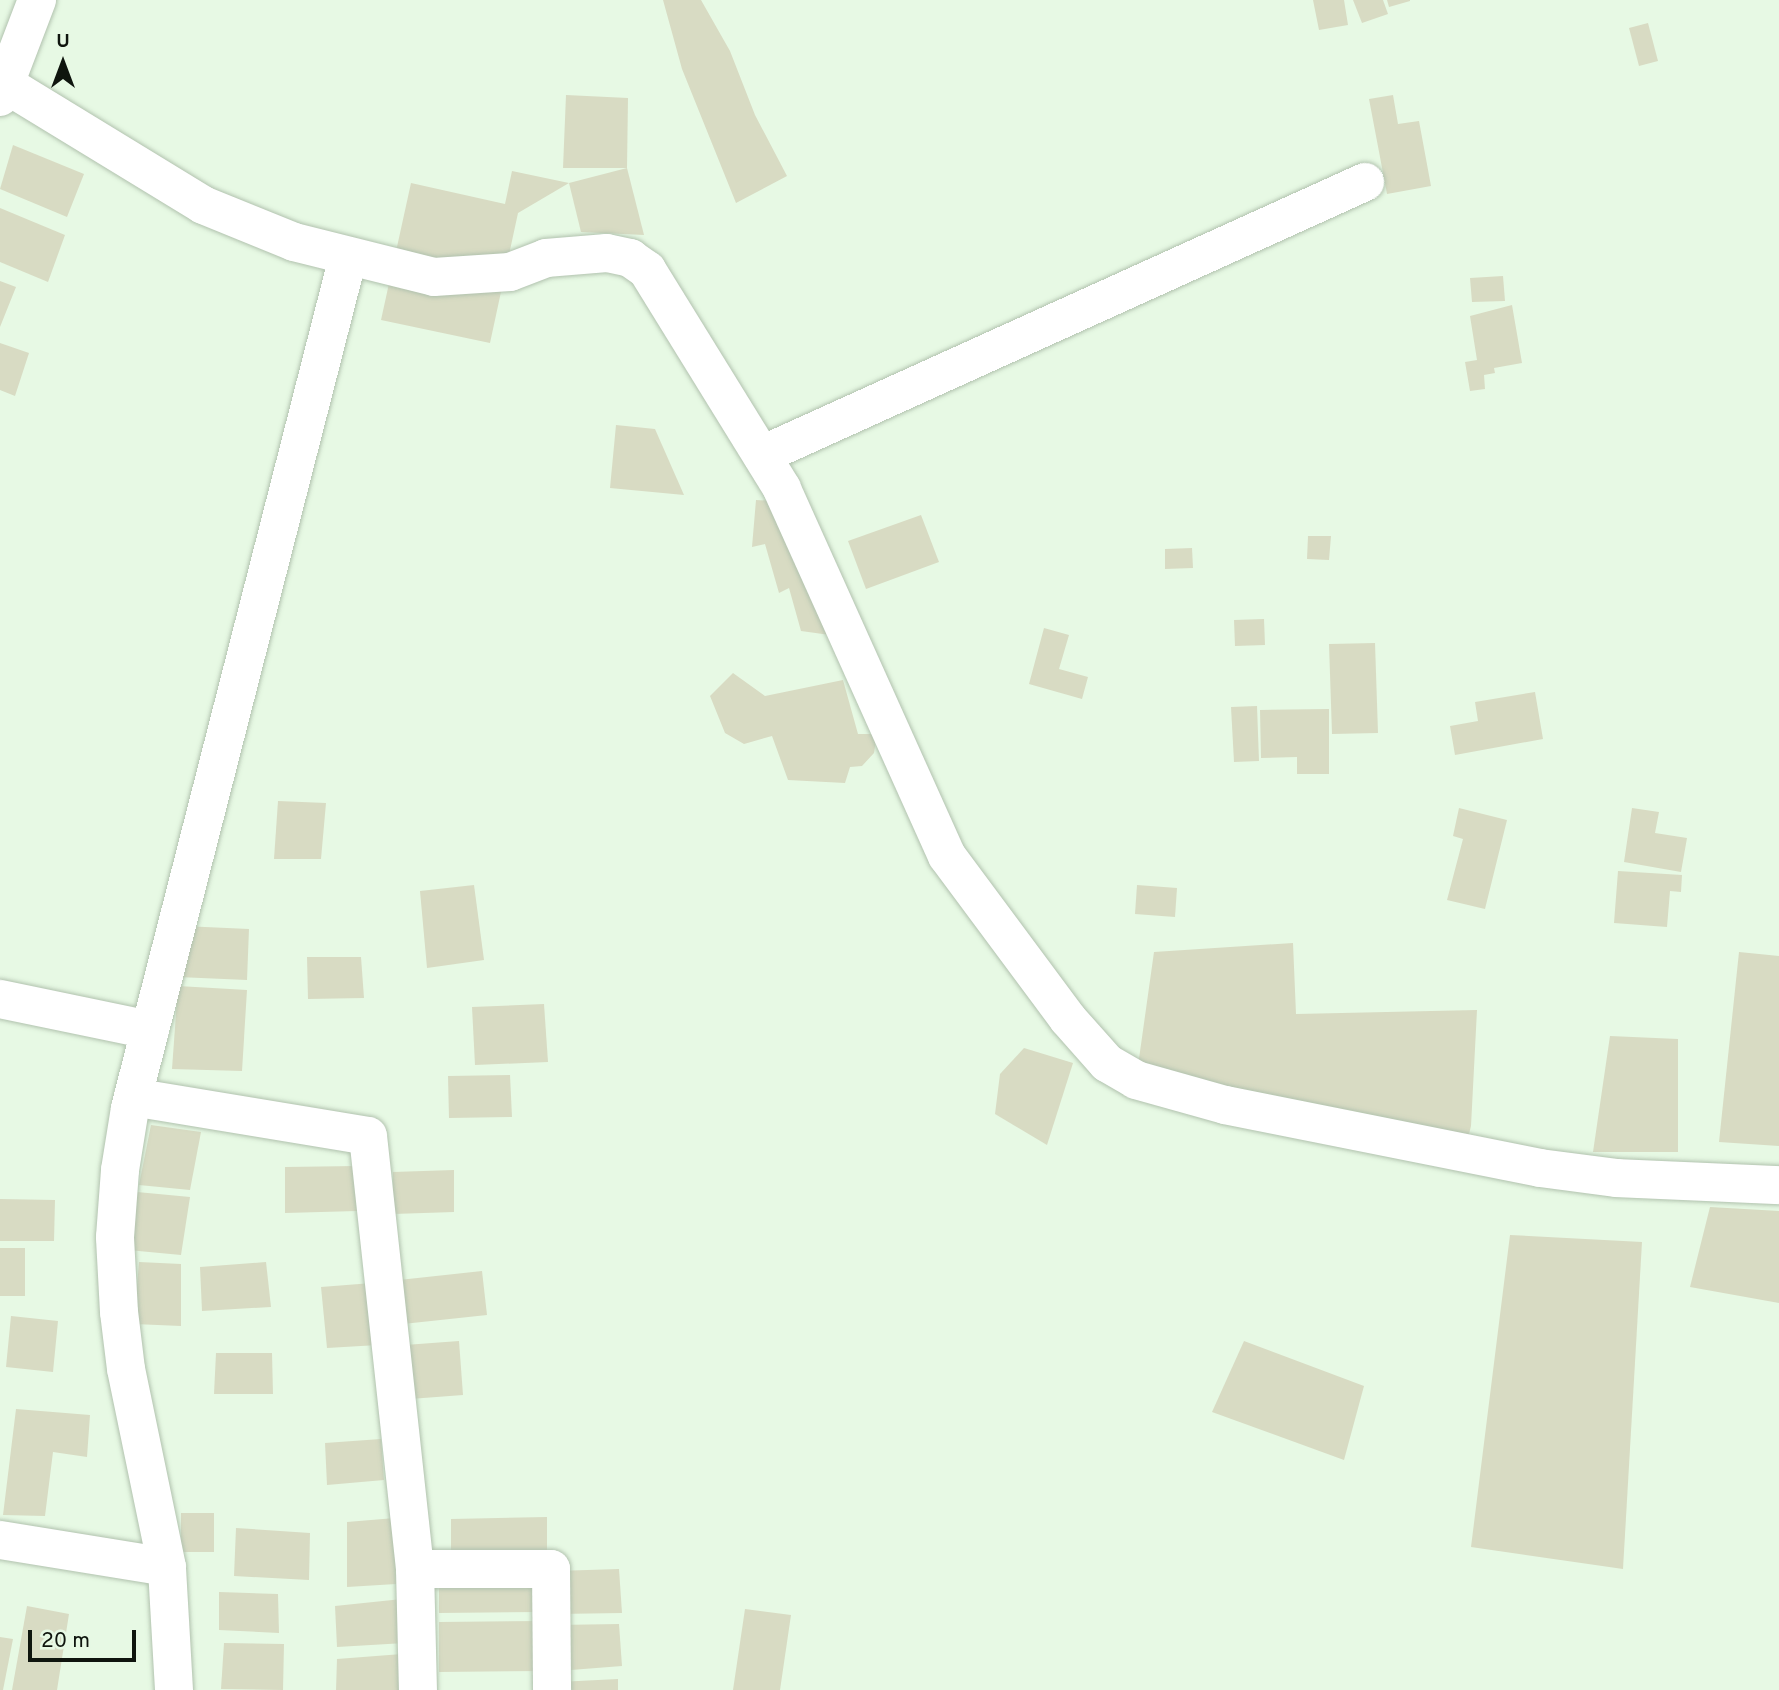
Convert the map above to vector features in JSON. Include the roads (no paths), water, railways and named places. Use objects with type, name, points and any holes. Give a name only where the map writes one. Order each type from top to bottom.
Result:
[{"type":"street","points":[[37,0],[2,91],[203,205],[294,242],[434,277],[510,272],[546,258],[607,253],[630,258],[655,286],[762,455],[818,565],[947,856],[1068,1019],[1107,1063],[1136,1080],[1225,1104],[1540,1168],[1617,1178],[1779,1185]]},
{"type":"street","points":[[762,455],[1366,182]]},
{"type":"street","points":[[174,1690],[159,1567],[119,1312],[115,1237],[120,1170],[133,1097],[348,257]]},
{"type":"street","points":[[0,999],[150,1030]]},
{"type":"street","points":[[133,1097],[368,1136],[415,1569],[418,1690]]},
{"type":"street","points":[[0,1540],[159,1567]]},
{"type":"street","points":[[415,1569],[551,1569],[552,1690]]}]
